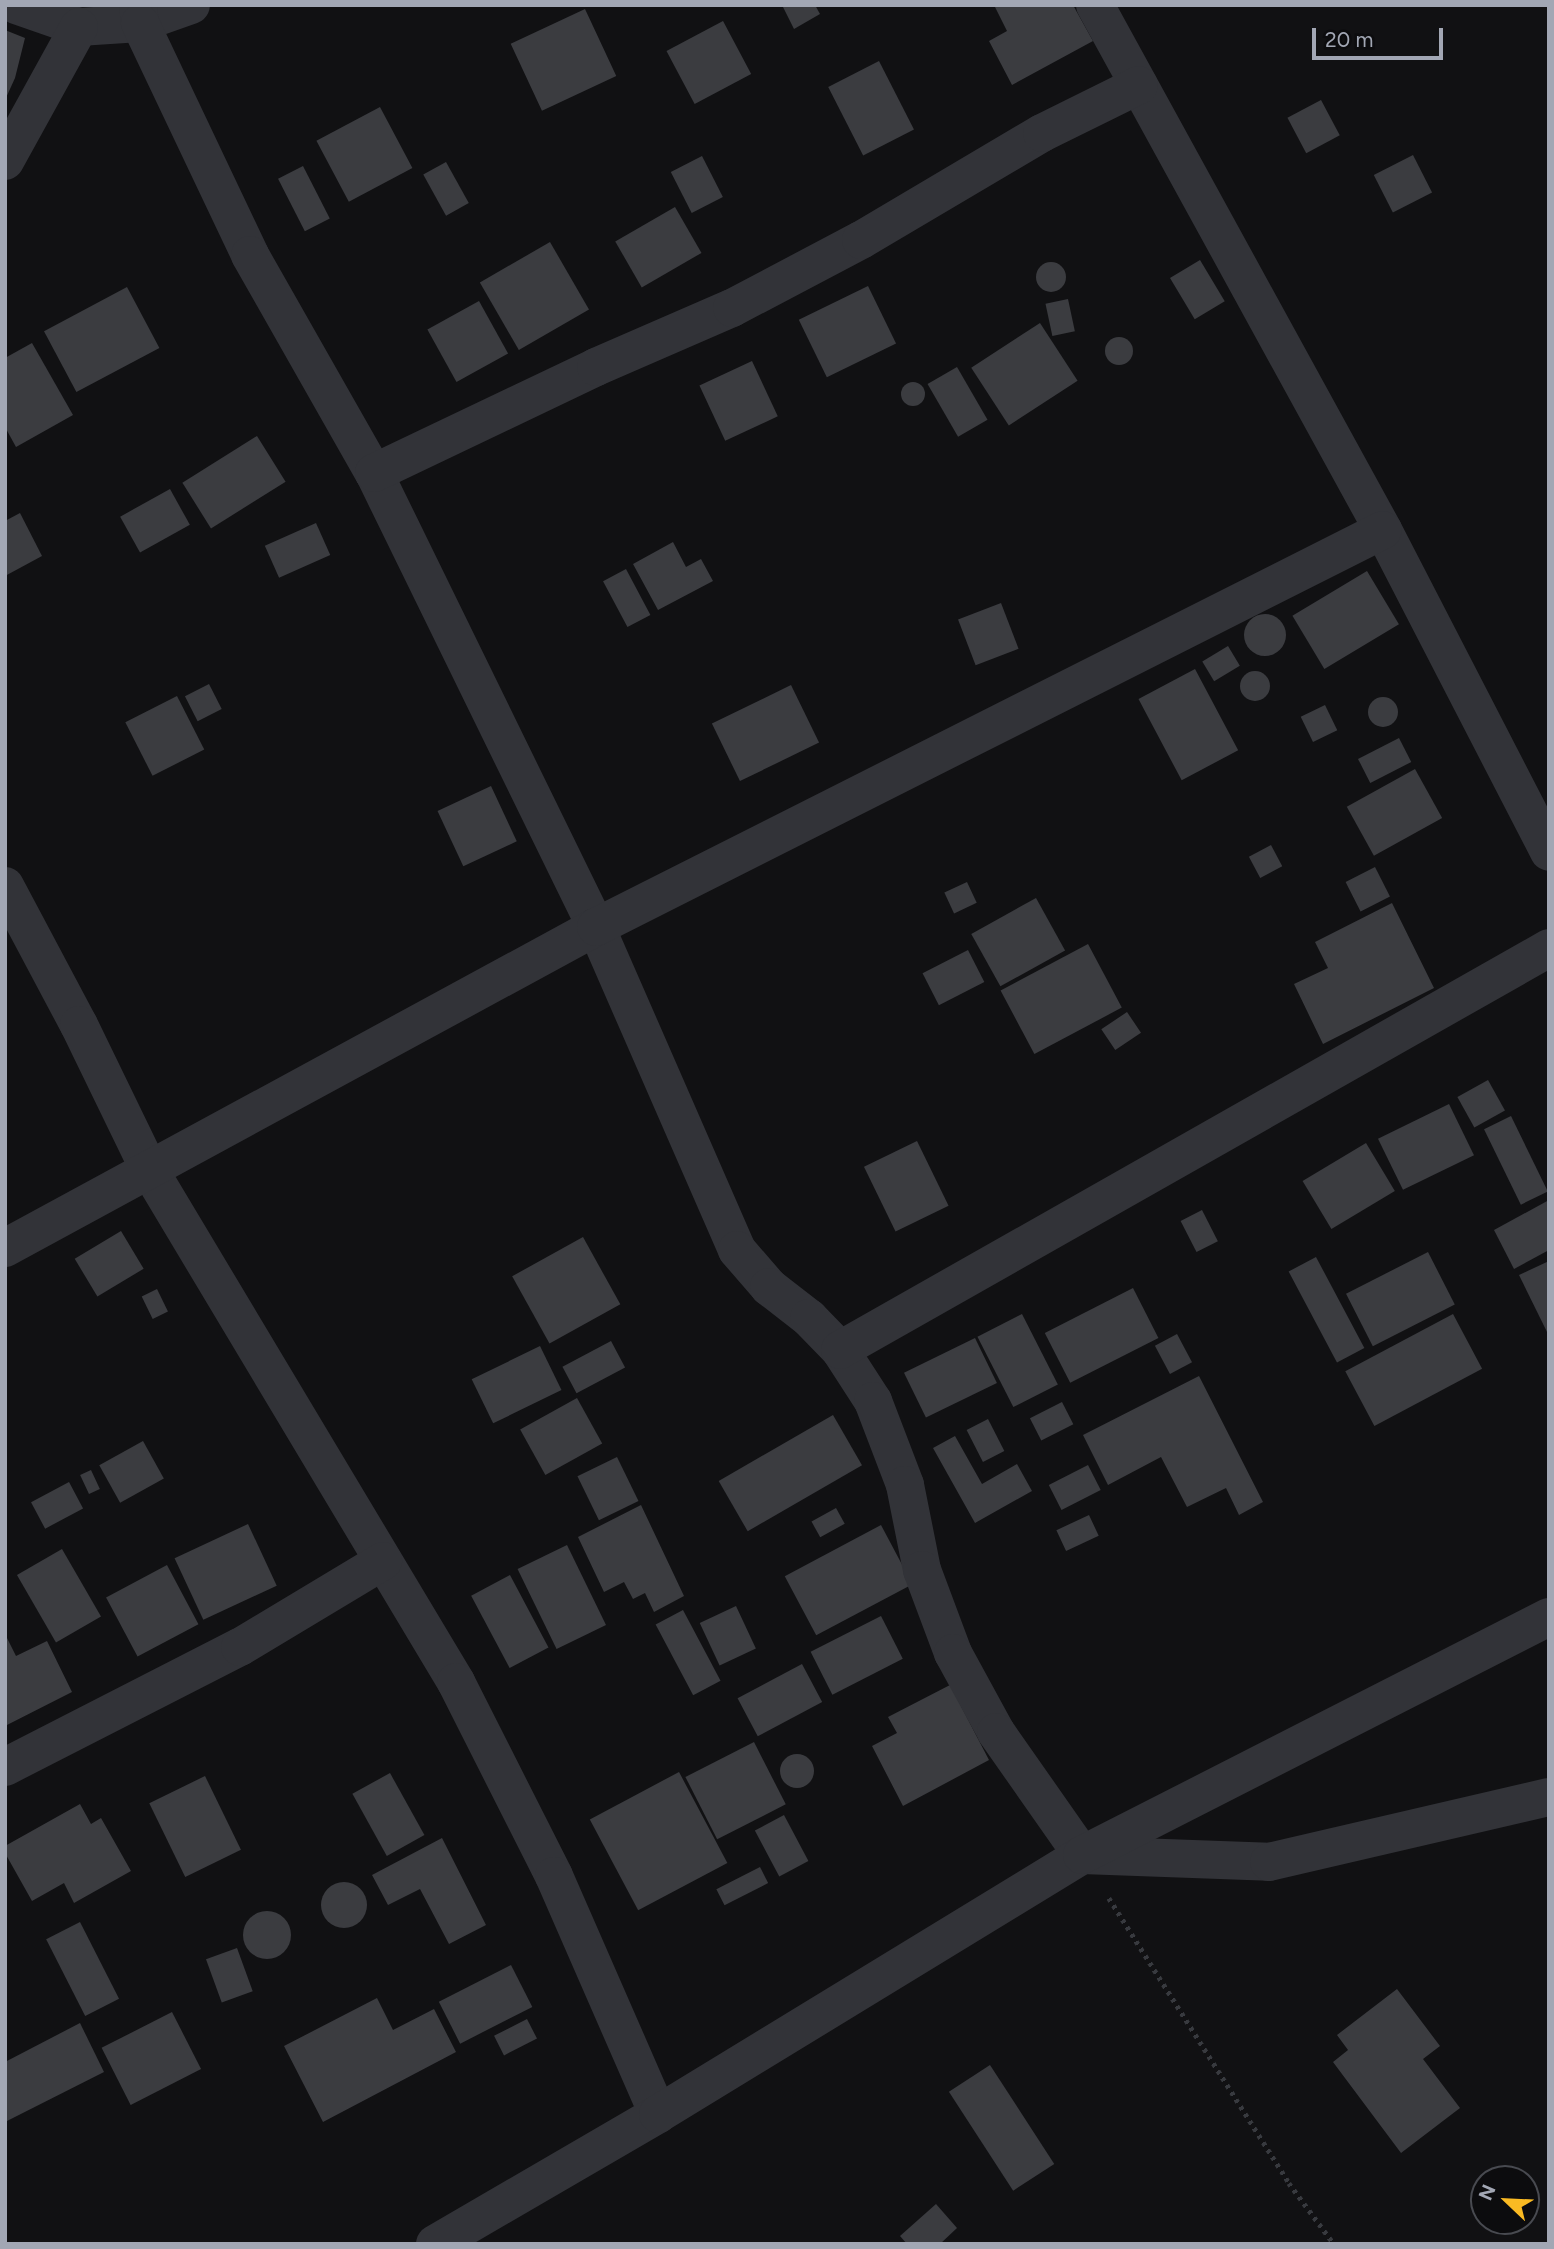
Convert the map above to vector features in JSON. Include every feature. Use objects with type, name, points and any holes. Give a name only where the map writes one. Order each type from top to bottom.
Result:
[{"type":"street","points":[[16,5],[79,27],[191,5]]},
{"type":"street","points":[[1096,5],[1383,530],[1549,852]]},
{"type":"street","points":[[139,14],[250,255],[374,473],[596,927],[737,1250],[769,1287],[809,1318],[840,1350],[873,1401],[905,1485],[922,1570],[953,1653],[996,1732],[1082,1855]]},
{"type":"street","points":[[5,161],[79,27]]},
{"type":"street","points":[[374,473],[596,367],[732,308],[861,240],[1042,133],[1139,85]]},
{"type":"street","points":[[5,1248],[596,927],[1383,530]]},
{"type":"street","points":[[5,887],[79,1025],[150,1171],[456,1682],[554,1876],[658,2114]]},
{"type":"street","points":[[840,1350],[1549,948]]},
{"type":"street","points":[[5,1767],[240,1647],[383,1561]]},
{"type":"street","points":[[435,2244],[658,2114],[1082,1855],[1549,1617]]},
{"type":"street","points":[[1082,1855],[1269,1863],[1549,1797]]},
{"type":"path","points":[[1082,1855],[1289,2183],[1334,2244]]},
{"type":"building","points":[[782,5],[815,5],[820,14],[794,29]]},
{"type":"building","points":[[994,5],[1073,5],[1093,41],[1012,85],[989,41],[1007,31]]},
{"type":"building","points":[[585,9],[616,76],[542,111],[511,44]]},
{"type":"building","points":[[723,21],[751,74],[695,104],[666,51]]},
{"type":"building","points":[[5,30],[25,38],[15,78],[5,100]]},
{"type":"building","points":[[879,61],[914,130],[863,155],[828,87]]},
{"type":"building","points":[[1321,100],[1340,135],[1306,153],[1287,118]]},
{"type":"building","points":[[380,107],[412,168],[349,202],[316,141]]},
{"type":"building","points":[[1413,155],[1432,192],[1393,212],[1374,175]]},
{"type":"building","points":[[702,156],[723,197],[692,213],[671,172]]},
{"type":"building","points":[[446,162],[469,203],[446,216],[423,175]]},
{"type":"building","points":[[303,166],[330,219],[305,231],[278,179]]},
{"type":"building","points":[[675,207],[702,253],[642,287],[615,242]]},
{"type":"building","points":[[550,242],[589,310],[519,350],[480,282]]},
{"type":"building","points":[[1200,260],[1225,301],[1195,319],[1170,278]]},
{"type":"building","points":[[1051,262],[1057,263],[1065,271],[1065,283],[1057,291],[1051,292],[1045,291],[1037,283],[1036,277],[1037,271],[1045,263]]},
{"type":"building","points":[[868,286],[896,344],[827,377],[799,320]]},
{"type":"building","points":[[127,287],[159,348],[76,392],[44,331]]},
{"type":"building","points":[[1068,299],[1075,331],[1052,336],[1046,304]]},
{"type":"building","points":[[479,301],[508,353],[456,382],[427,330]]},
{"type":"building","points":[[1040,323],[1078,381],[1009,426],[971,368]]},
{"type":"building","points":[[1119,337],[1129,341],[1133,351],[1129,361],[1119,365],[1109,361],[1105,351],[1109,341]]},
{"type":"building","points":[[32,343],[73,415],[16,447],[5,427],[5,358]]},
{"type":"building","points":[[752,361],[778,416],[725,441],[699,386]]},
{"type":"building","points":[[957,367],[988,420],[958,437],[928,384]]},
{"type":"building","points":[[913,382],[921,386],[925,394],[921,402],[913,406],[905,402],[901,394],[905,386]]},
{"type":"building","points":[[257,436],[286,482],[211,528],[182,483]]},
{"type":"building","points":[[170,489],[190,525],[140,552],[120,517]]},
{"type":"building","points":[[20,513],[42,556],[5,576],[5,521]]},
{"type":"building","points":[[316,523],[330,555],[279,578],[265,546]]},
{"type":"building","points":[[673,542],[686,567],[701,559],[713,581],[658,610],[633,564]]},
{"type":"building","points":[[626,569],[650,615],[627,627],[603,581]]},
{"type":"building","points":[[1367,571],[1399,624],[1324,669],[1292,616]]},
{"type":"building","points":[[1001,603],[1019,649],[976,665],[958,619]]},
{"type":"building","points":[[1265,614],[1280,620],[1286,635],[1280,650],[1265,656],[1250,650],[1244,635],[1250,620]]},
{"type":"building","points":[[1228,646],[1240,666],[1214,681],[1202,661]]},
{"type":"building","points":[[1195,669],[1238,750],[1182,780],[1138,699]]},
{"type":"building","points":[[1255,671],[1266,675],[1270,686],[1266,697],[1255,701],[1244,697],[1240,686],[1244,675]]},
{"type":"building","points":[[209,684],[222,709],[198,721],[185,696]]},
{"type":"building","points":[[791,685],[819,743],[740,781],[712,724]]},
{"type":"building","points":[[177,696],[204,749],[153,776],[125,722]]},
{"type":"building","points":[[1383,697],[1389,698],[1397,706],[1397,718],[1389,726],[1383,727],[1377,726],[1369,718],[1368,712],[1369,706],[1377,698]]},
{"type":"building","points":[[1325,705],[1337,730],[1313,742],[1301,717]]},
{"type":"building","points":[[1399,738],[1411,762],[1370,783],[1358,759]]},
{"type":"building","points":[[1415,769],[1442,818],[1374,856],[1347,807]]},
{"type":"building","points":[[491,786],[517,841],[463,866],[438,811]]},
{"type":"building","points":[[1271,845],[1282,866],[1260,878],[1249,857]]},
{"type":"building","points":[[1375,867],[1390,896],[1361,911],[1346,882]]},
{"type":"building","points":[[967,882],[977,903],[954,913],[944,893]]},
{"type":"building","points":[[1036,898],[1065,950],[1000,986],[971,934]]},
{"type":"building","points":[[1392,903],[1434,988],[1323,1044],[1294,984],[1328,968],[1315,942]]},
{"type":"building","points":[[1088,944],[1122,1008],[1034,1054],[1001,990]]},
{"type":"building","points":[[968,950],[984,982],[939,1005],[923,973]]},
{"type":"building","points":[[1127,1012],[1141,1033],[1115,1050],[1101,1029]]},
{"type":"building","points":[[1488,1080],[1505,1111],[1474,1128],[1457,1097]]},
{"type":"building","points":[[1449,1104],[1474,1155],[1403,1190],[1378,1139]]},
{"type":"building","points":[[1511,1116],[1548,1191],[1521,1205],[1484,1129]]},
{"type":"building","points":[[917,1141],[949,1206],[896,1232],[864,1167]]},
{"type":"building","points":[[1366,1143],[1395,1191],[1331,1229],[1303,1181]]},
{"type":"building","points":[[1549,1200],[1549,1250],[1514,1269],[1494,1230]]},
{"type":"building","points":[[1202,1210],[1218,1241],[1197,1252],[1181,1221]]},
{"type":"building","points":[[121,1231],[144,1269],[97,1297],[75,1259]]},
{"type":"building","points":[[583,1237],[620,1304],[549,1344],[512,1276]]},
{"type":"building","points":[[1428,1252],[1455,1305],[1373,1346],[1346,1294]]},
{"type":"building","points":[[1316,1257],[1364,1348],[1337,1362],[1289,1272]]},
{"type":"building","points":[[1549,1261],[1549,1336],[1519,1275]]},
{"type":"building","points":[[1133,1288],[1158,1338],[1070,1383],[1045,1333]]},
{"type":"building","points":[[157,1289],[168,1311],[153,1319],[142,1296]]},
{"type":"building","points":[[1022,1314],[1058,1384],[1013,1407],[977,1337]]},
{"type":"building","points":[[1453,1314],[1482,1369],[1374,1426],[1345,1371]]},
{"type":"building","points":[[1177,1334],[1192,1362],[1170,1374],[1155,1346]]},
{"type":"building","points":[[975,1338],[997,1383],[926,1418],[904,1373]]},
{"type":"building","points":[[611,1341],[625,1367],[577,1393],[562,1367]]},
{"type":"building","points":[[540,1346],[561,1390],[493,1423],[472,1379]]},
{"type":"building","points":[[1199,1376],[1263,1502],[1239,1515],[1226,1488],[1187,1507],[1161,1457],[1108,1485],[1083,1435]]},
{"type":"building","points":[[577,1398],[602,1443],[545,1475],[520,1430]]},
{"type":"building","points":[[1062,1402],[1073,1424],[1041,1441],[1030,1418]]},
{"type":"building","points":[[833,1415],[862,1465],[748,1531],[719,1481]]},
{"type":"building","points":[[988,1419],[1004,1451],[983,1462],[967,1430]]},
{"type":"building","points":[[955,1436],[982,1484],[1017,1464],[1032,1491],[975,1523],[933,1448]]},
{"type":"building","points":[[143,1441],[164,1479],[120,1503],[99,1465]]},
{"type":"building","points":[[617,1457],[638,1501],[599,1520],[577,1476]]},
{"type":"building","points":[[1088,1465],[1101,1490],[1062,1510],[1049,1485]]},
{"type":"building","points":[[91,1470],[100,1489],[89,1494],[80,1475]]},
{"type":"building","points":[[69,1482],[83,1508],[45,1529],[31,1502]]},
{"type":"building","points":[[641,1505],[684,1596],[654,1612],[645,1593],[633,1599],[624,1582],[604,1592],[578,1537]]},
{"type":"building","points":[[836,1508],[845,1524],[820,1537],[812,1522]]},
{"type":"building","points":[[1089,1515],[1099,1536],[1066,1551],[1056,1530]]},
{"type":"building","points":[[248,1524],[277,1586],[203,1620],[175,1558]]},
{"type":"building","points":[[881,1525],[912,1584],[816,1635],[785,1576]]},
{"type":"building","points":[[567,1545],[606,1625],[557,1649],[518,1569]]},
{"type":"building","points":[[62,1549],[101,1617],[56,1643],[17,1575]]},
{"type":"building","points":[[167,1565],[198,1624],[138,1657],[106,1597]]},
{"type":"building","points":[[510,1575],[548,1647],[510,1668],[471,1596]]},
{"type":"building","points":[[736,1606],[756,1649],[720,1666],[700,1623]]},
{"type":"building","points":[[683,1610],[721,1681],[693,1695],[656,1625]]},
{"type":"building","points":[[881,1616],[903,1659],[832,1695],[811,1652]]},
{"type":"building","points":[[5,1634],[16,1656],[47,1641],[72,1692],[5,1726]]},
{"type":"building","points":[[802,1664],[822,1702],[758,1736],[738,1698]]},
{"type":"building","points":[[950,1685],[989,1760],[903,1806],[872,1746],[897,1733],[888,1717]]},
{"type":"building","points":[[754,1742],[786,1804],[717,1839],[685,1777]]},
{"type":"building","points":[[797,1754],[809,1759],[814,1771],[809,1783],[797,1788],[785,1783],[780,1771],[785,1759]]},
{"type":"building","points":[[679,1772],[727,1863],[638,1910],[590,1819]]},
{"type":"building","points":[[390,1773],[424,1835],[387,1856],[352,1794]]},
{"type":"building","points":[[205,1776],[241,1850],[185,1877],[149,1803]]},
{"type":"building","points":[[80,1804],[91,1824],[101,1818],[131,1871],[74,1903],[64,1883],[32,1901],[5,1853],[5,1846]]},
{"type":"building","points":[[784,1815],[808,1861],[779,1876],[755,1830]]},
{"type":"building","points":[[442,1838],[486,1925],[449,1944],[420,1889],[388,1905],[372,1875]]},
{"type":"building","points":[[760,1867],[768,1883],[725,1905],[716,1889]]},
{"type":"building","points":[[344,1882],[360,1889],[367,1905],[360,1921],[344,1928],[328,1921],[321,1905],[328,1889]]},
{"type":"building","points":[[267,1911],[284,1918],[291,1935],[284,1952],[267,1959],[250,1952],[243,1935],[250,1918]]},
{"type":"building","points":[[80,1922],[119,1999],[85,2016],[46,1939]]},
{"type":"building","points":[[237,1948],[253,1991],[222,2003],[206,1959]]},
{"type":"building","points":[[511,1965],[532,2007],[460,2044],[439,2002]]},
{"type":"building","points":[[1397,1989],[1440,2046],[1423,2059],[1460,2108],[1401,2153],[1333,2062],[1348,2050],[1337,2035]]},
{"type":"building","points":[[377,1998],[393,2030],[434,2009],[456,2052],[323,2122],[284,2046]]},
{"type":"building","points":[[172,2012],[201,2069],[131,2105],[102,2048]]},
{"type":"building","points":[[527,2019],[537,2039],[504,2055],[494,2036]]},
{"type":"building","points":[[80,2023],[104,2072],[5,2122],[5,2062]]},
{"type":"building","points":[[990,2065],[1054,2164],[1013,2191],[949,2092]]},
{"type":"building","points":[[936,2204],[957,2228],[940,2244],[907,2244],[900,2236]]}]
